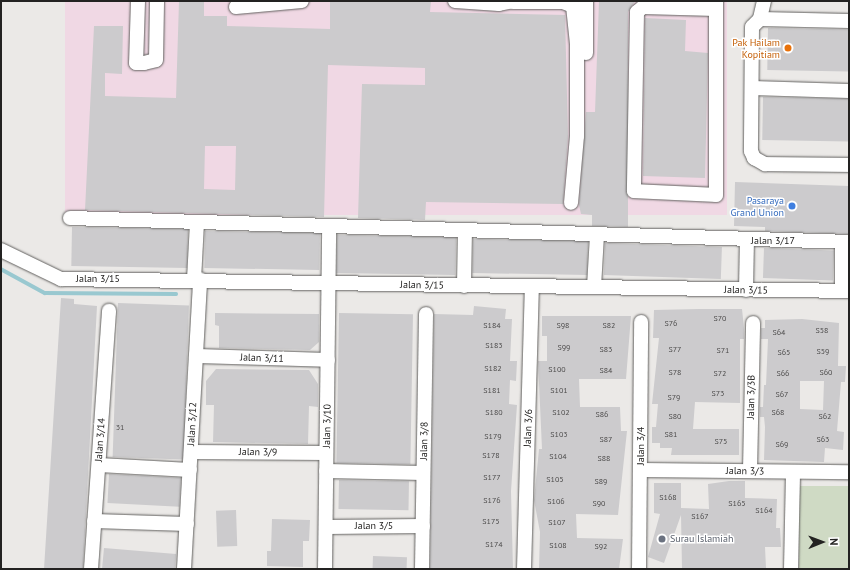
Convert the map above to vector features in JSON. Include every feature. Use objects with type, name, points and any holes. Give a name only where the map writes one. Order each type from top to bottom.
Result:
[{"type":"street","points":[[138,1],[136,62],[144,63],[156,60],[157,1]]},
{"type":"street","points":[[236,7],[302,1]]},
{"type":"street","points":[[455,1],[563,2],[573,6],[577,45],[577,136],[571,203]]},
{"type":"street","points":[[585,107],[586,1]]},
{"type":"street","points":[[764,1],[760,19],[752,27],[754,158],[765,164],[849,164]]},
{"type":"street","points":[[716,5],[716,195],[634,191],[637,12],[643,7],[716,5]]},
{"type":"street","points":[[760,19],[849,21]]},
{"type":"street","points":[[752,88],[849,91]]},
{"type":"street","points":[[70,218],[747,240]]},
{"type":"street","name":"Jalan 3/12","points":[[184,569],[196,356],[197,222]]},
{"type":"street","name":"Jalan 3/10","points":[[325,569],[329,226]]},
{"type":"street","points":[[464,286],[465,231]]},
{"type":"street","points":[[594,287],[597,235]]},
{"type":"street","name":"Jalan 3/17","points":[[746,290],[747,240],[846,242]]},
{"type":"street","points":[[846,242],[846,291]]},
{"type":"street","name":"Jalan 3/15","points":[[1,250],[61,279],[846,291]]},
{"type":"street","name":"Jalan 3/6","points":[[524,569],[532,287]]},
{"type":"street","name":"Jalan 3/14","points":[[91,569],[109,311]]},
{"type":"street","name":"Jalan 3/8","points":[[422,569],[426,314]]},
{"type":"street","name":"Jalan 3/4","points":[[639,569],[641,322]]},
{"type":"street","name":"Jalan 3/3B","points":[[750,471],[753,324]]},
{"type":"street","name":"Jalan 3/11","points":[[196,356],[328,360]]},
{"type":"street","name":"Jalan 3/9","points":[[191,452],[326,453]]},
{"type":"street","points":[[99,465],[190,470]]},
{"type":"street","name":"Jalan 3/3","points":[[641,470],[849,472]]},
{"type":"street","points":[[326,471],[423,473]]},
{"type":"street","points":[[791,569],[793,472]]},
{"type":"street","points":[[94,521],[187,524]]},
{"type":"street","name":"Jalan 3/5","points":[[326,527],[423,526]]},
{"type":"shaded area","points":[[65,1],[727,1],[727,215],[65,215]]},
{"type":"green space","points":[[799,486],[849,486],[849,569],[799,569]]},
{"type":"building","points":[[179,1],[204,1],[204,16],[227,16],[227,26],[330,29],[330,1],[431,1],[430,12],[565,15],[568,136],[563,204],[426,202],[425,220],[358,218],[362,84],[425,85],[425,68],[328,65],[324,217],[85,210],[94,26],[123,26],[122,74],[105,73],[105,96],[176,98]],"holes":[[[205,146],[236,146],[235,190],[204,189]]]},
{"type":"building","points":[[599,1],[635,1],[628,12],[628,227],[592,226],[592,215],[581,214],[579,205],[586,112],[595,112]]},
{"type":"building","points":[[645,18],[686,20],[685,51],[708,53],[705,178],[643,176]]},
{"type":"building","points":[[768,28],[849,29],[848,71],[767,70]]},
{"type":"building","points":[[763,97],[849,99],[848,141],[762,140]]},
{"type":"building","name":"Pasaraya Grand Union","points":[[735,182],[849,186],[849,234],[765,231],[765,227],[734,226]]},
{"type":"building","points":[[72,227],[188,229],[187,268],[71,266]]},
{"type":"building","points":[[205,231],[320,233],[319,270],[204,268]]},
{"type":"building","points":[[337,235],[456,237],[455,275],[336,273]]},
{"type":"building","points":[[473,239],[588,241],[587,275],[472,273]]},
{"type":"building","points":[[605,243],[722,247],[721,279],[604,275]]},
{"type":"building","points":[[764,248],[834,250],[833,280],[763,278]]},
{"type":"building","points":[[61,298],[74,299],[74,304],[97,306],[83,569],[44,569]]},
{"type":"building","points":[[118,303],[189,305],[184,459],[113,457]]},
{"type":"building","points":[[474,306],[506,309],[505,319],[512,319],[510,361],[517,361],[516,381],[510,380],[509,404],[517,405],[511,491],[513,569],[430,569],[434,314],[473,315]]},
{"type":"building","points":[[742,309],[744,339],[740,339],[740,403],[695,402],[693,429],[739,429],[739,455],[671,455],[672,448],[660,448],[660,443],[652,443],[652,427],[656,427],[658,404],[652,404],[659,338],[653,338],[654,310]]},
{"type":"building","points":[[215,313],[319,314],[319,342],[310,350],[219,348],[219,326],[215,325]]},
{"type":"building","points":[[339,313],[413,314],[410,464],[336,463]]},
{"type":"building","points":[[542,316],[631,316],[626,379],[579,379],[580,407],[620,407],[621,431],[627,431],[618,515],[576,514],[577,538],[623,539],[619,569],[539,569],[540,532],[534,500],[539,449],[542,449],[538,361],[547,361],[547,336],[542,336]]},
{"type":"building","points":[[802,319],[839,323],[838,366],[846,366],[845,382],[841,382],[837,431],[844,432],[843,450],[825,448],[824,462],[764,460],[765,427],[764,417],[760,417],[760,407],[763,407],[764,385],[766,385],[768,339],[761,339],[761,328],[765,328],[765,320]],"holes":[[[800,381],[824,381],[823,410],[800,409]]]},
{"type":"building","points":[[216,369],[309,370],[318,384],[318,407],[309,406],[308,444],[213,442],[214,405],[206,405],[206,381]]},
{"type":"building","points":[[109,474],[181,478],[179,507],[107,503]]},
{"type":"building","points":[[339,480],[409,481],[408,510],[338,509]]},
{"type":"building","points":[[729,481],[745,481],[745,498],[777,499],[776,528],[780,528],[781,547],[765,547],[766,568],[682,569],[681,515],[664,563],[648,557],[660,514],[654,513],[654,483],[681,483],[681,508],[709,509],[708,484]]},
{"type":"building","points":[[236,510],[237,546],[217,547],[216,511]]},
{"type":"building","points":[[272,519],[310,520],[309,541],[303,541],[303,567],[267,566],[267,551],[271,551]]},
{"type":"building","points":[[104,548],[176,554],[175,569],[102,569]]},
{"type":"building","points":[[373,556],[407,557],[407,569],[373,569]]},
{"type":"waterway","points":[[1,269],[45,293],[176,294]]},
{"type":"place","name":"Pak Hailam Kopitiam","points":[[788,48]]},
{"type":"place","name":"Pasaraya Grand Union","points":[[792,206]]},
{"type":"place","name":"Surau Islamiah","points":[[662,539]]}]
